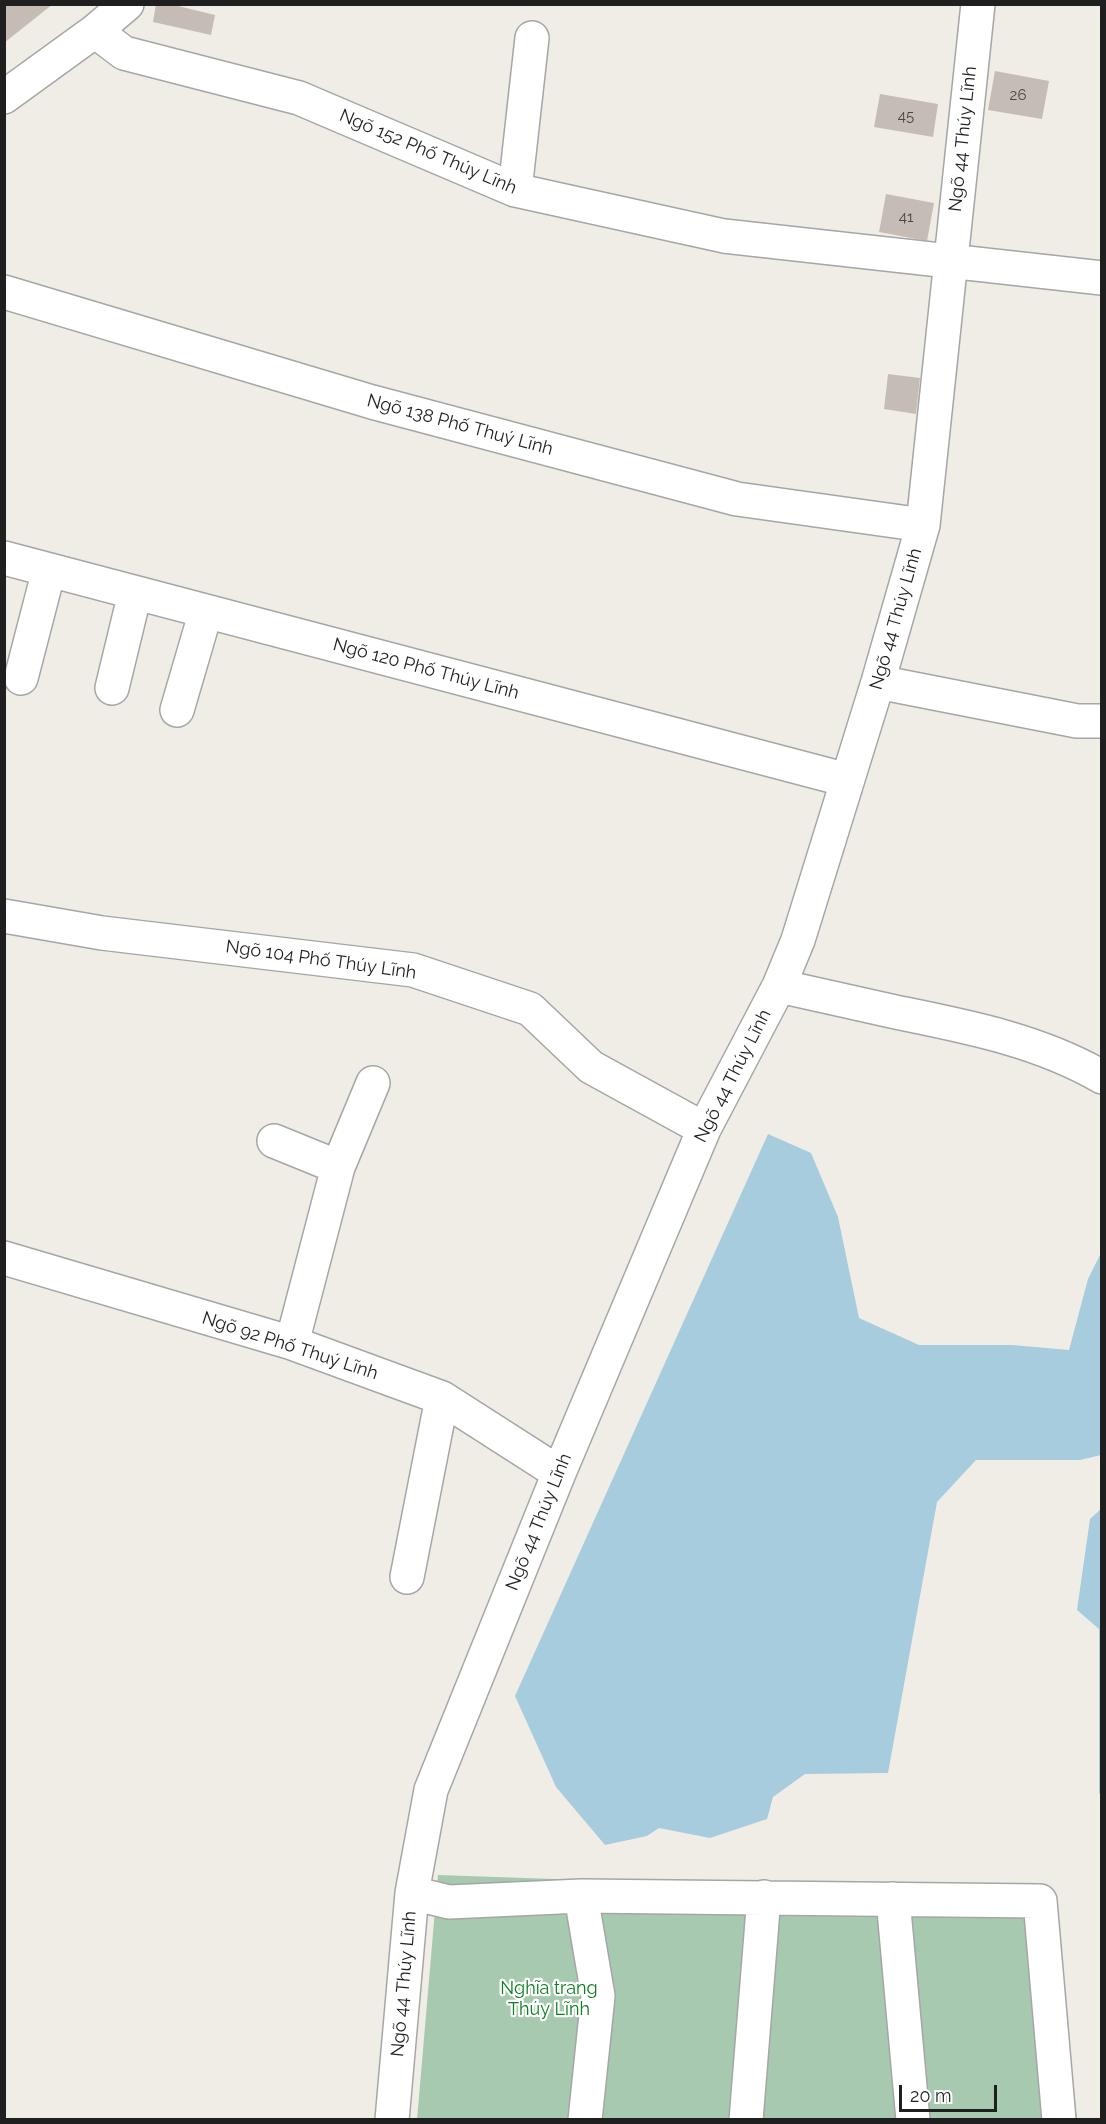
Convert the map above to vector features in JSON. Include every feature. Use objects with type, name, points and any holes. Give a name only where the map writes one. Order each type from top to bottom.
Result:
[{"type":"street","points":[[4,97],[95,31],[127,4]]},
{"type":"street","name":"Ngõ 44 Thúy Lĩnh","points":[[392,2120],[412,1893],[431,1790],[559,1473],[704,1129],[779,986],[798,940],[924,525],[978,4]]},
{"type":"street","name":"Ngõ 152 Phố Thúy Lĩnh","points":[[95,31],[124,53],[299,98],[515,190],[724,236],[1101,278]]},
{"type":"street","points":[[515,190],[532,38]]},
{"type":"street","name":"Ngõ 138 Phố Thuý Lĩnh","points":[[4,292],[372,402],[737,499],[924,525]]},
{"type":"street","name":"Ngõ 120 Phố Thúy Lĩnh","points":[[4,558],[847,780]]},
{"type":"street","points":[[21,678],[49,570]]},
{"type":"street","points":[[112,688],[135,593]]},
{"type":"street","points":[[177,710],[206,611]]},
{"type":"street","points":[[878,682],[1077,721],[1101,721]]},
{"type":"street","name":"Ngõ 104 Phố Thúy Lĩnh","points":[[4,916],[102,933],[413,970],[530,1009],[591,1067],[704,1129]]},
{"type":"street","points":[[779,986],[970,1027],[1030,1045],[1088,1069],[1101,1077]]},
{"type":"street","points":[[292,1343],[338,1167],[373,1083]]},
{"type":"street","points":[[274,1141],[338,1167]]},
{"type":"street","name":"Ngõ 92 Phố Thuý Lĩnh","points":[[4,1258],[292,1343],[442,1398],[559,1473]]},
{"type":"street","points":[[406,1577],[442,1398]]},
{"type":"street","points":[[412,1893],[449,1902],[581,1896],[1040,1901],[1059,2120]]},
{"type":"street","points":[[581,1896],[598,1996],[585,2120]]},
{"type":"street","points":[[746,2120],[764,1897]]},
{"type":"street","points":[[893,1899],[913,2120]]},
{"type":"green space","name":"Nghĩa trang Thúy Lĩnh","points":[[438,1875],[1053,1896],[1077,2119],[417,2120]]},
{"type":"water","points":[[768,1134],[811,1153],[838,1217],[859,1318],[919,1345],[1012,1345],[1069,1350],[1088,1279],[1101,1253],[1101,1455],[1080,1460],[976,1460],[937,1502],[888,1773],[805,1774],[773,1797],[767,1819],[710,1838],[659,1828],[647,1836],[605,1845],[556,1787],[515,1696]]},
{"type":"water","points":[[1101,1509],[1101,1796],[1099,1793],[1099,1629],[1077,1610],[1090,1519]]},
{"type":"building","points":[[4,4],[53,4],[4,43]]},
{"type":"building","points":[[156,4],[170,4],[215,15],[211,35],[153,22]]},
{"type":"building","points":[[995,71],[1049,81],[1042,119],[988,110]]},
{"type":"building","points":[[880,94],[938,104],[933,137],[874,127]]},
{"type":"building","points":[[886,194],[934,203],[927,241],[879,232]]},
{"type":"building","points":[[888,374],[920,378],[916,414],[884,409]]}]
